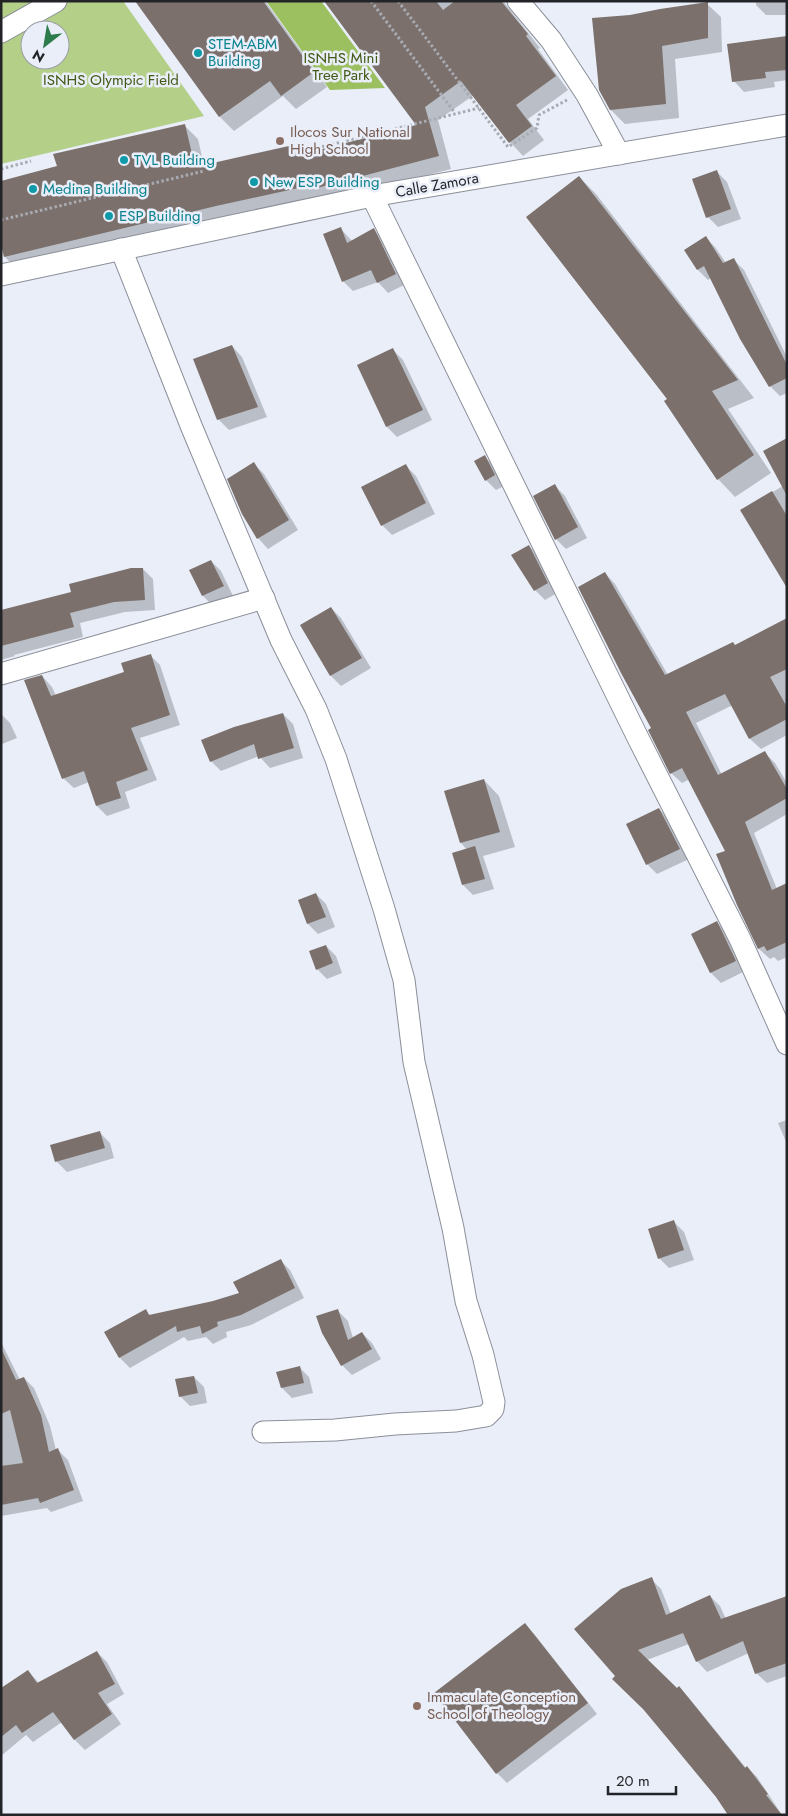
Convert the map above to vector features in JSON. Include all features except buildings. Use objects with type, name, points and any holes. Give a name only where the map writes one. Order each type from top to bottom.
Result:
[{"type":"street","points":[[1,32],[56,1]]},
{"type":"street","points":[[518,1],[551,40],[584,90],[619,154]]},
{"type":"street","name":"Calle Zamora","points":[[1,275],[372,196],[787,125]]},
{"type":"street","points":[[372,196],[638,738],[740,939],[787,1044]]},
{"type":"street","points":[[122,249],[192,428],[281,640],[316,708],[336,759],[384,909],[404,980],[414,1062],[453,1228],[466,1301],[483,1355],[494,1402],[493,1409],[486,1416],[456,1421],[395,1424],[335,1430],[263,1432]]},
{"type":"street","points":[[1,674],[264,598]]},
{"type":"path","points":[[371,1],[455,113]]},
{"type":"path","points":[[398,1],[508,147],[537,128],[539,115],[584,90]]},
{"type":"path","points":[[293,154],[479,108]]},
{"type":"path","points":[[1,169],[31,161]]},
{"type":"path","points":[[1,220],[204,171]]},
{"type":"green space","name":"ISNHS Olympic Field","points":[[1,1],[123,1],[204,116],[1,164]]},
{"type":"green space","name":"ISNHS Mini Tree Park","points":[[266,1],[321,1],[385,88],[330,90]]},
{"type":"place","name":"STEM-ABM Building","points":[[198,53]]},
{"type":"place","name":"Ilocos Sur National High School","points":[[280,141]]},
{"type":"place","name":"TVL Building","points":[[124,160]]},
{"type":"place","name":"New ESP Building","points":[[254,182]]},
{"type":"place","name":"Medina Building","points":[[33,189]]},
{"type":"place","name":"ESP Building","points":[[109,216]]},
{"type":"place","name":"Immaculate Conception School of Theology","points":[[417,1706]]}]
